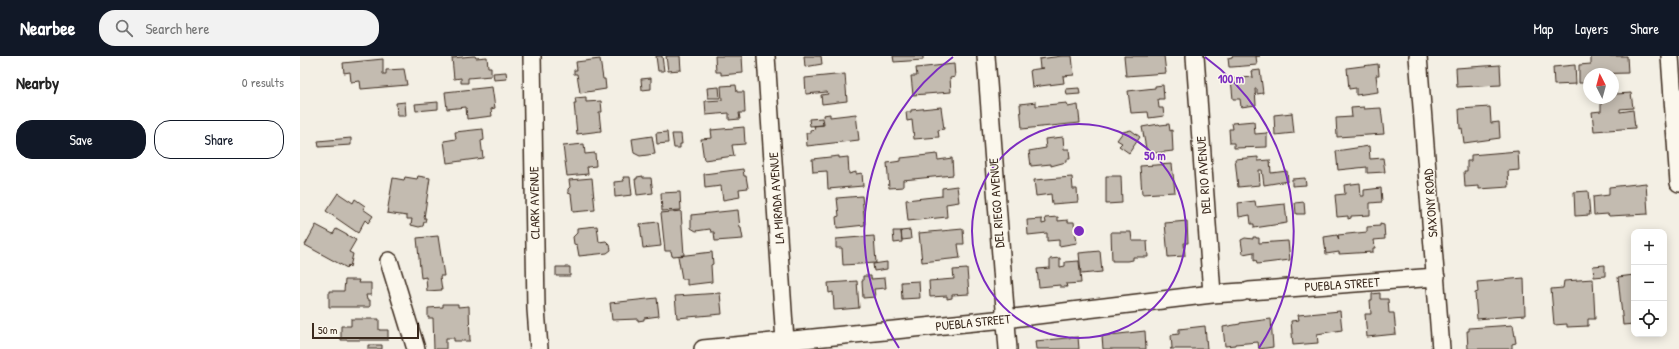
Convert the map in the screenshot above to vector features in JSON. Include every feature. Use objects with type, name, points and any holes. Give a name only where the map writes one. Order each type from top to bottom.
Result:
[{"type":"street","name":"CLARK AVENUE","points":[[532,56],[536,309],[539,349]]},
{"type":"street","name":"LA MIRADA AVENUE","points":[[766,56],[785,341]]},
{"type":"street","name":"DEL RIEGO AVENUE","points":[[986,56],[1008,349]]},
{"type":"street","name":"DEL RIO AVENUE","points":[[1195,56],[1212,294]]},
{"type":"street","name":"SAXONY ROAD","points":[[1418,56],[1441,349]]},
{"type":"street","points":[[1670,56],[1679,183]]},
{"type":"street","points":[[389,261],[416,349]]},
{"type":"street","name":"PUEBLA STREET","points":[[703,349],[1005,320],[1212,294],[1436,277]]},
{"type":"building","points":[[475,56],[476,58],[487,57],[488,67],[491,67],[491,76],[468,78],[468,83],[461,83],[461,78],[454,79],[452,58]]},
{"type":"building","points":[[656,56],[662,56],[664,71],[658,71]]},
{"type":"building","points":[[666,56],[680,56],[681,70],[668,71]]},
{"type":"building","points":[[715,56],[742,56],[743,73],[721,75],[721,72],[716,72]]},
{"type":"building","points":[[804,56],[821,56],[822,64],[805,67]]},
{"type":"building","points":[[893,56],[923,56],[923,60],[894,62]]},
{"type":"building","points":[[1072,56],[1074,75],[1063,76],[1064,83],[1032,87],[1030,70],[1044,68],[1040,68],[1039,59]]},
{"type":"building","points":[[1124,56],[1164,56],[1166,73],[1126,76]]},
{"type":"building","points":[[1232,56],[1256,56],[1257,65],[1229,67],[1228,58]]},
{"type":"building","points":[[1591,56],[1627,56],[1628,73],[1619,73],[1619,68],[1583,68],[1583,83],[1579,83],[1579,65],[1591,64]]},
{"type":"building","points":[[383,59],[383,74],[386,74],[386,70],[404,69],[407,85],[361,89],[360,81],[351,82],[350,72],[344,73],[343,63]]},
{"type":"building","points":[[600,59],[606,89],[580,93],[577,74],[574,74],[574,70],[577,70],[576,62]]},
{"type":"building","points":[[954,64],[955,77],[950,78],[951,92],[913,95],[911,76],[917,76],[916,68]]},
{"type":"building","points":[[1378,64],[1379,75],[1376,75],[1378,92],[1356,95],[1356,88],[1349,89],[1347,68]]},
{"type":"building","points":[[1500,65],[1501,85],[1457,87],[1456,68]]},
{"type":"building","points":[[1575,65],[1576,84],[1554,85],[1553,67]]},
{"type":"building","points":[[1260,70],[1263,93],[1257,94],[1257,89],[1255,89],[1256,105],[1241,107],[1240,99],[1233,99],[1231,79],[1253,77],[1252,71]]},
{"type":"building","points":[[506,72],[507,79],[494,80],[493,73]]},
{"type":"building","points":[[845,74],[847,101],[822,104],[821,95],[828,94],[827,92],[806,94],[805,78]]},
{"type":"building","points":[[651,78],[651,89],[642,90],[641,79]]},
{"type":"building","points":[[736,85],[737,92],[744,92],[745,113],[739,113],[740,119],[729,120],[729,113],[706,115],[705,101],[722,100],[721,86]]},
{"type":"building","points":[[1163,85],[1164,99],[1158,99],[1159,108],[1163,108],[1164,116],[1149,118],[1148,112],[1131,113],[1128,91],[1155,88],[1155,86]]},
{"type":"building","points":[[492,87],[495,108],[491,109],[492,116],[467,119],[466,107],[447,109],[445,92]]},
{"type":"building","points":[[719,87],[720,98],[708,98],[707,88]]},
{"type":"building","points":[[1079,88],[1080,94],[1067,95],[1066,89]]},
{"type":"building","points":[[1631,93],[1633,108],[1620,109],[1620,112],[1633,110],[1635,128],[1594,131],[1592,112],[1601,111],[1601,104],[1619,104],[1619,94]]},
{"type":"building","points":[[586,97],[586,102],[601,101],[602,112],[599,112],[601,131],[577,134],[574,103],[576,103],[575,98]]},
{"type":"building","points":[[405,102],[406,116],[397,116],[396,103]]},
{"type":"building","points":[[438,102],[438,109],[416,111],[415,104]]},
{"type":"building","points":[[1036,102],[1036,106],[1067,103],[1068,107],[1078,105],[1080,123],[1022,129],[1020,104]]},
{"type":"building","points":[[941,107],[944,129],[938,130],[939,137],[914,139],[912,120],[907,121],[906,112],[911,112],[911,110]]},
{"type":"building","points":[[1364,107],[1364,109],[1381,108],[1384,134],[1337,137],[1336,118],[1352,117],[1351,108]]},
{"type":"building","points":[[1490,107],[1491,123],[1499,122],[1500,138],[1464,143],[1462,128],[1460,129],[1459,109]]},
{"type":"building","points":[[1292,113],[1294,133],[1275,135],[1274,115]]},
{"type":"building","points":[[830,114],[830,117],[856,114],[859,140],[807,146],[806,133],[810,133],[810,130],[815,129],[814,126],[824,125],[823,115]]},
{"type":"building","points":[[822,118],[823,125],[810,126],[809,119]]},
{"type":"building","points":[[1254,121],[1255,134],[1267,133],[1267,147],[1234,148],[1234,143],[1230,143],[1229,129],[1233,129],[1232,123]]},
{"type":"building","points":[[1169,124],[1170,131],[1172,130],[1173,151],[1147,154],[1142,127]]},
{"type":"building","points":[[744,127],[745,144],[732,145],[734,156],[704,160],[701,139],[712,138],[711,130]]},
{"type":"building","points":[[483,129],[484,140],[481,141],[483,158],[447,163],[444,141],[456,139],[455,132]]},
{"type":"building","points":[[1131,130],[1140,137],[1129,153],[1119,146],[1122,143],[1117,140],[1123,132]]},
{"type":"building","points":[[667,132],[668,143],[657,144],[656,133]]},
{"type":"building","points":[[672,134],[681,134],[682,144],[680,144],[680,148],[674,148]]},
{"type":"building","points":[[652,136],[655,154],[640,156],[634,153],[632,139]]},
{"type":"building","points":[[1063,137],[1064,149],[1069,149],[1070,159],[1066,159],[1066,162],[1051,166],[1051,164],[1031,166],[1029,151],[1046,148],[1045,139]]},
{"type":"building","points":[[351,138],[351,145],[319,147],[318,141]]},
{"type":"building","points":[[584,144],[585,154],[595,153],[596,166],[587,167],[588,174],[567,176],[563,146]]},
{"type":"building","points":[[1369,146],[1370,159],[1383,158],[1385,172],[1367,173],[1367,167],[1338,170],[1336,151]]},
{"type":"building","points":[[1518,151],[1519,170],[1508,171],[1509,187],[1479,189],[1479,186],[1465,187],[1464,171],[1467,171],[1467,161],[1471,161],[1471,155]]},
{"type":"building","points":[[937,154],[938,160],[952,158],[953,175],[903,180],[903,187],[889,188],[887,163],[901,161],[901,158]]},
{"type":"building","points":[[839,156],[839,158],[848,157],[849,174],[856,172],[856,174],[862,173],[863,186],[828,189],[827,171],[813,172],[812,159]]},
{"type":"building","points":[[1258,157],[1258,161],[1270,160],[1271,173],[1287,171],[1288,181],[1264,185],[1262,170],[1259,170],[1260,185],[1238,187],[1235,159]]},
{"type":"building","points":[[1172,164],[1175,192],[1142,194],[1140,166]]},
{"type":"building","points":[[743,169],[748,188],[739,189],[740,197],[723,200],[721,186],[705,188],[704,174]]},
{"type":"building","points":[[418,176],[430,178],[424,218],[426,218],[423,226],[419,227],[411,225],[412,219],[407,219],[407,216],[387,213],[393,178],[404,180],[405,177],[417,179]]},
{"type":"building","points":[[643,176],[643,178],[651,178],[653,193],[637,195],[635,179]]},
{"type":"building","points":[[1106,176],[1121,176],[1122,203],[1106,204]]},
{"type":"building","points":[[623,177],[630,177],[632,195],[615,197],[614,182],[624,181]]},
{"type":"building","points":[[1072,177],[1073,189],[1077,189],[1078,202],[1052,204],[1051,194],[1036,196],[1034,180]]},
{"type":"building","points":[[592,178],[595,210],[573,212],[571,194],[568,193],[568,189],[570,187],[569,180]]},
{"type":"building","points":[[1305,178],[1306,185],[1292,186],[1292,179]]},
{"type":"building","points":[[1360,183],[1361,196],[1364,196],[1364,190],[1381,188],[1382,202],[1370,203],[1370,215],[1351,216],[1351,218],[1348,219],[1348,216],[1337,217],[1335,195],[1345,194],[1344,185]]},
{"type":"building","points":[[1646,183],[1648,214],[1609,216],[1608,214],[1594,215],[1593,197],[1609,195],[1609,187]]},
{"type":"building","points":[[957,186],[959,202],[946,204],[947,217],[908,221],[906,200],[942,196],[942,188]]},
{"type":"building","points":[[1588,191],[1590,215],[1575,216],[1574,192]]},
{"type":"building","points":[[680,192],[681,210],[662,211],[661,193]]},
{"type":"building","points":[[338,193],[353,203],[355,199],[365,206],[363,209],[373,216],[368,223],[365,220],[358,233],[326,211]]},
{"type":"building","points":[[862,196],[865,225],[837,228],[836,217],[839,216],[837,198]]},
{"type":"building","points":[[1255,201],[1256,207],[1285,204],[1287,223],[1254,228],[1254,224],[1251,224],[1250,215],[1239,217],[1238,203]]},
{"type":"building","points":[[1304,202],[1305,214],[1296,214],[1295,203]]},
{"type":"building","points":[[738,210],[743,239],[715,241],[714,232],[711,232],[710,229],[696,231],[691,228],[691,215]]},
{"type":"building","points":[[681,211],[684,255],[672,256],[671,251],[665,251],[661,213]]},
{"type":"building","points":[[1058,217],[1058,221],[1068,220],[1068,222],[1074,222],[1077,243],[1059,246],[1059,240],[1047,241],[1047,233],[1028,235],[1027,220],[1042,219],[1042,224],[1046,223],[1045,218]]},
{"type":"building","points":[[1187,221],[1188,243],[1184,243],[1185,256],[1168,257],[1165,223]]},
{"type":"building","points":[[658,222],[661,246],[643,248],[640,224]]},
{"type":"building","points":[[1380,224],[1384,225],[1385,239],[1374,240],[1375,248],[1373,248],[1373,252],[1339,254],[1339,252],[1326,254],[1324,237],[1337,235],[1339,240],[1338,235],[1367,232],[1367,227],[1380,226]]},
{"type":"building","points":[[316,225],[333,234],[336,229],[356,240],[349,252],[353,254],[350,267],[348,265],[347,268],[305,245]]},
{"type":"building","points":[[597,226],[599,242],[606,241],[610,245],[611,250],[607,253],[579,256],[577,245],[574,244],[573,237],[577,233],[577,228]]},
{"type":"building","points":[[963,229],[964,244],[958,244],[960,258],[922,262],[919,233]]},
{"type":"building","points":[[910,230],[911,239],[902,240],[901,231]]},
{"type":"building","points":[[893,231],[901,231],[902,242],[894,243]]},
{"type":"building","points":[[1111,232],[1131,232],[1132,241],[1147,241],[1148,257],[1133,257],[1133,260],[1127,261],[1112,261]]},
{"type":"building","points":[[438,236],[444,276],[440,276],[442,290],[427,291],[426,277],[421,278],[417,238]]},
{"type":"building","points":[[874,236],[876,263],[843,265],[842,248],[836,248],[836,239]]},
{"type":"building","points":[[1253,237],[1259,238],[1259,243],[1288,241],[1290,260],[1257,264],[1256,260],[1254,261],[1254,252],[1243,254],[1241,240],[1245,238],[1253,239]]},
{"type":"building","points":[[1100,251],[1102,272],[1081,274],[1079,253]]},
{"type":"building","points":[[712,252],[712,282],[687,285],[687,279],[682,279],[678,256]]},
{"type":"building","points":[[1060,258],[1060,267],[1065,266],[1065,262],[1079,261],[1081,283],[1066,284],[1067,287],[1060,287],[1060,285],[1039,287],[1037,269],[1050,268],[1050,259]]},
{"type":"building","points":[[887,262],[887,269],[874,271],[873,264]]},
{"type":"building","points":[[1605,265],[1605,276],[1594,277],[1593,266]]},
{"type":"building","points":[[556,267],[570,267],[570,276],[556,276]]},
{"type":"building","points":[[967,269],[969,294],[952,295],[952,298],[947,299],[947,296],[930,297],[929,281],[954,279],[953,270]]},
{"type":"building","points":[[1631,275],[1631,324],[1623,325],[1618,277]]},
{"type":"building","points":[[863,276],[871,276],[871,279],[885,278],[886,288],[874,289],[875,297],[863,298]]},
{"type":"building","points":[[1524,278],[1525,315],[1477,319],[1475,293],[1478,292],[1477,282]]},
{"type":"building","points":[[1593,279],[1595,319],[1588,319],[1588,326],[1567,327],[1567,324],[1554,325],[1551,289],[1563,288],[1564,281]]},
{"type":"building","points":[[345,280],[359,280],[358,283],[371,283],[371,295],[366,295],[367,300],[370,300],[370,307],[329,307],[329,291],[344,291]]},
{"type":"building","points":[[857,281],[859,308],[834,310],[833,292],[829,293],[828,283]]},
{"type":"building","points":[[919,281],[920,298],[902,299],[901,282]]},
{"type":"building","points":[[720,293],[722,314],[677,318],[675,296]]},
{"type":"building","points":[[1380,293],[1380,299],[1388,299],[1389,313],[1394,313],[1396,334],[1367,337],[1365,314],[1371,314],[1370,300],[1372,300],[1372,294]]},
{"type":"building","points":[[657,298],[659,316],[644,318],[644,320],[638,321],[638,319],[612,320],[610,303]]},
{"type":"building","points":[[443,304],[458,304],[458,307],[469,306],[470,341],[454,341],[454,338],[446,338],[446,349],[434,349],[433,318],[428,318],[428,308],[443,307]]},
{"type":"building","points":[[1340,311],[1342,330],[1317,334],[1318,343],[1293,345],[1291,321],[1299,320],[1298,315]]},
{"type":"building","points":[[351,319],[379,319],[379,330],[388,330],[388,340],[341,340],[341,326],[351,326]]},
{"type":"building","points":[[1271,319],[1273,347],[1259,349],[1258,342],[1225,346],[1223,327]]},
{"type":"building","points":[[1513,325],[1516,343],[1512,344],[1512,349],[1468,349],[1467,331],[1469,331],[1469,328]]},
{"type":"building","points":[[1205,326],[1207,349],[1170,349],[1172,348],[1171,335],[1179,334],[1179,329]]},
{"type":"building","points":[[1145,331],[1146,349],[1103,349],[1102,336]]},
{"type":"building","points":[[1078,337],[1079,349],[1036,349],[1035,341]]},
{"type":"building","points":[[368,345],[382,345],[382,349],[368,349]]}]
